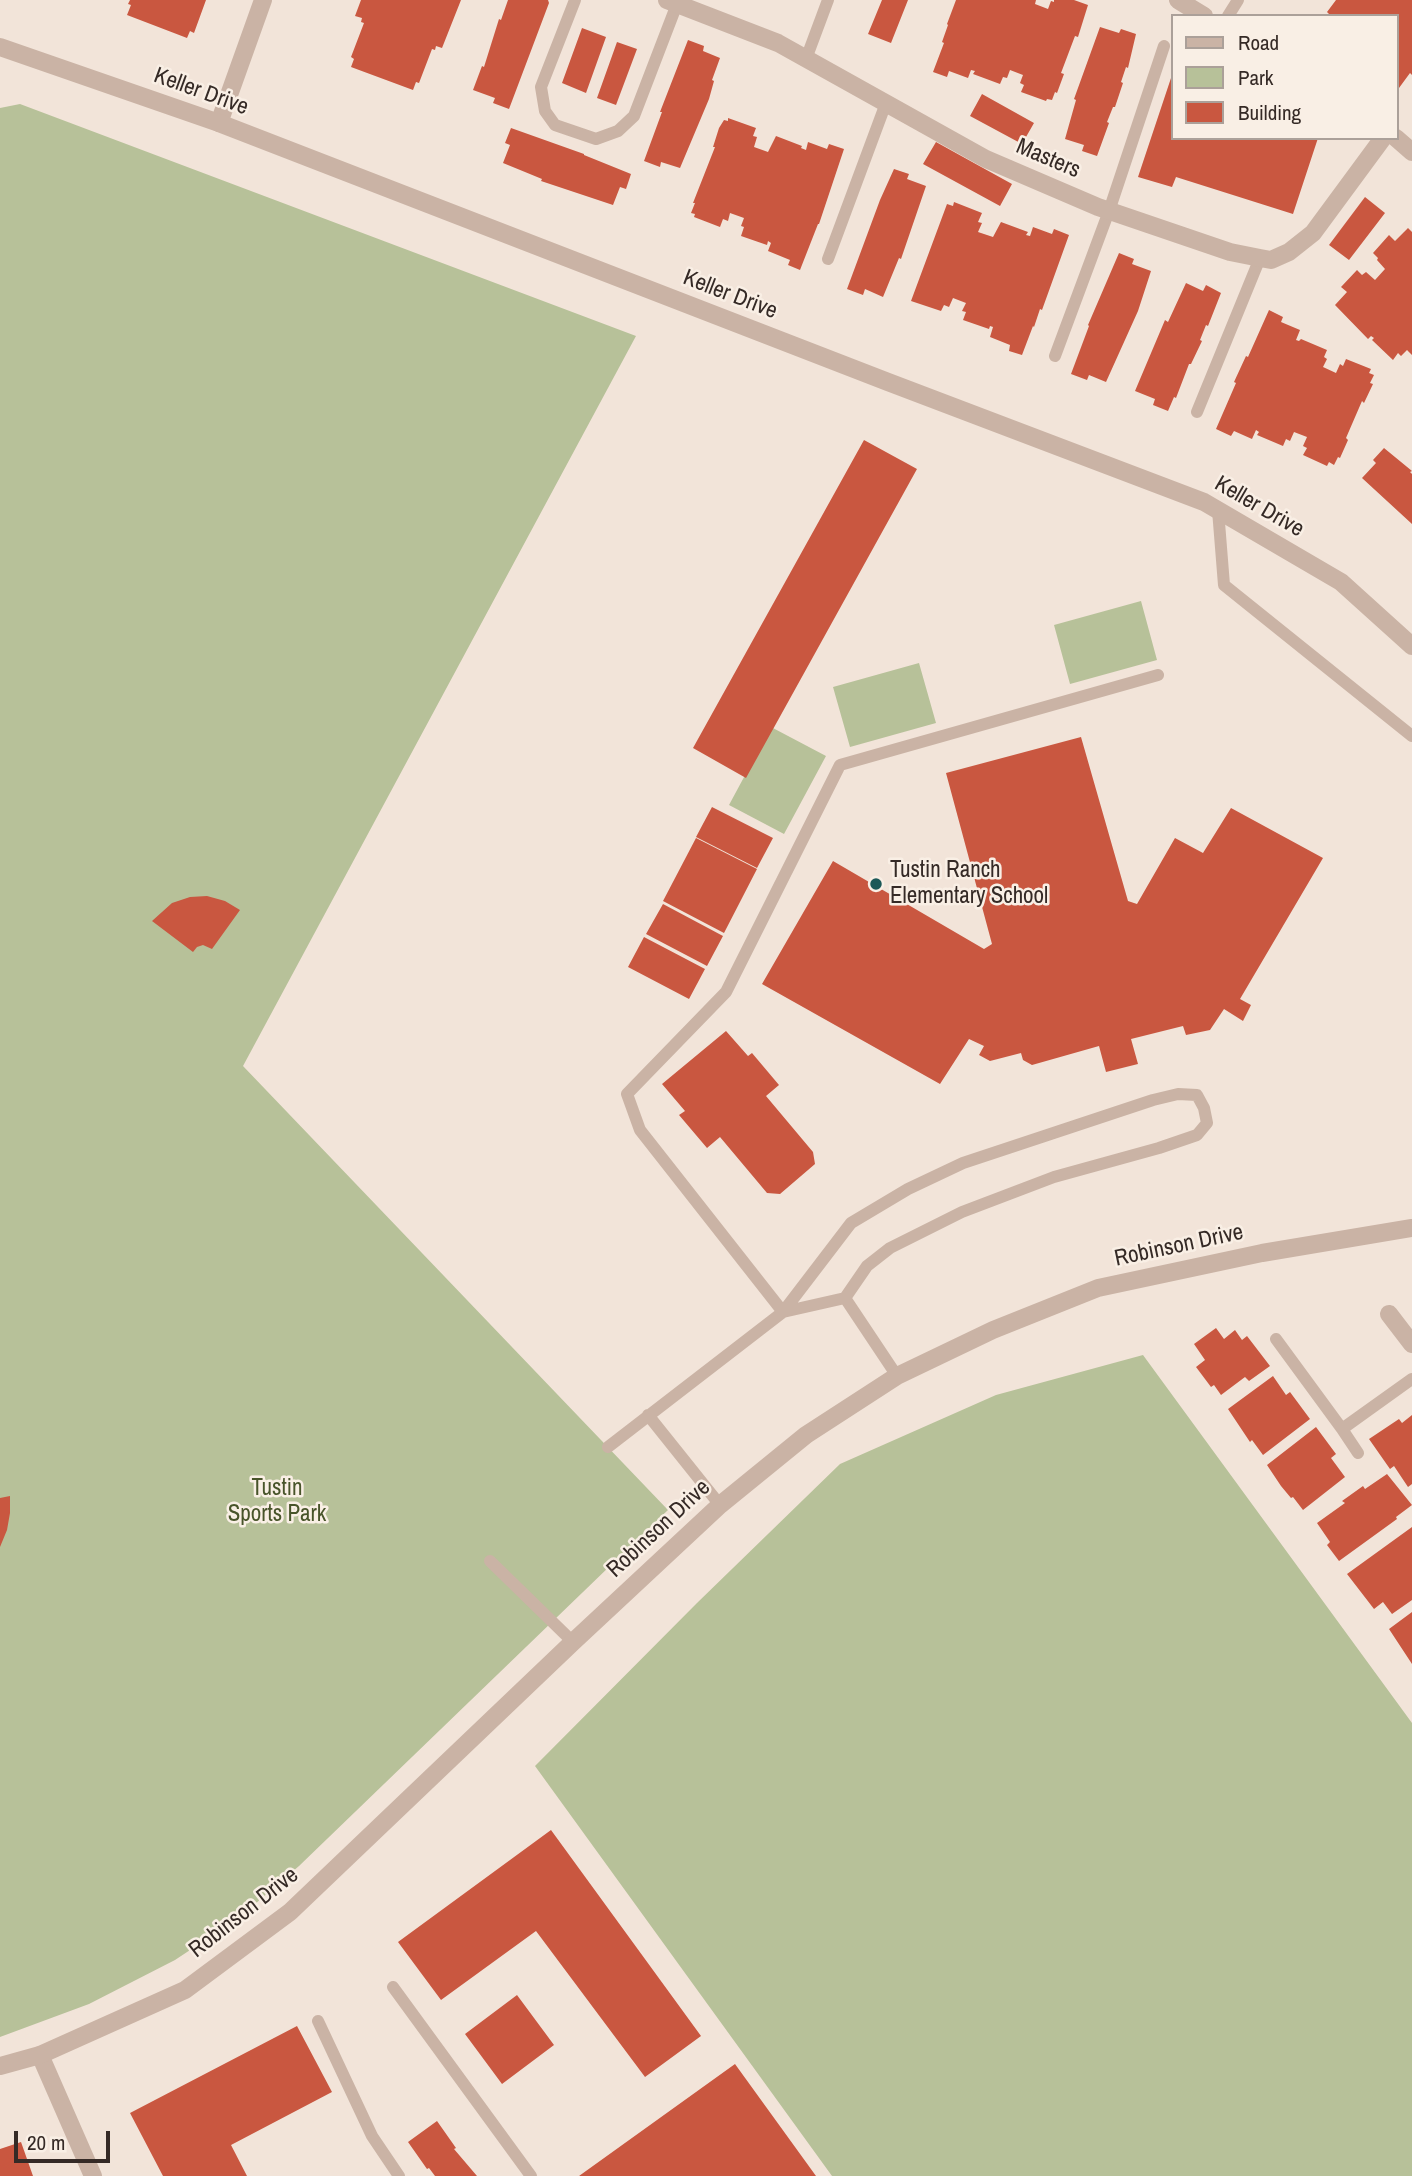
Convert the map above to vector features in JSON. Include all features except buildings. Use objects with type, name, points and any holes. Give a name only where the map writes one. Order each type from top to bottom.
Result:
[{"type":"street","points":[[219,123],[263,0]]},
{"type":"street","points":[[1178,0],[1201,14]]},
{"type":"street","name":"Masters","points":[[672,2],[778,43],[986,159],[1110,211],[1230,252],[1260,258],[1271,260],[1289,252],[1313,233],[1382,140]]},
{"type":"street","name":"Keller Drive","points":[[0,47],[219,123],[1204,502],[1341,582],[1412,646]]},
{"type":"street","points":[[1398,140],[1412,152]]},
{"type":"street","name":"Robinson Drive","points":[[0,2066],[40,2055],[185,1990],[290,1912],[720,1505],[806,1435],[897,1376],[993,1330],[1098,1288],[1262,1253],[1412,1228]]},
{"type":"street","points":[[1389,1314],[1412,1344]]},
{"type":"street","points":[[40,2055],[93,2176]]},
{"type":"lane","points":[[575,0],[541,87],[545,111],[555,125],[597,139],[618,131],[634,116],[672,2]]},
{"type":"lane","points":[[806,59],[828,0]]},
{"type":"lane","points":[[1055,356],[1110,211],[1164,46]]},
{"type":"lane","points":[[828,259],[886,103]]},
{"type":"lane","points":[[1197,412],[1260,258]]},
{"type":"lane","points":[[1219,510],[1224,586],[1412,736]]},
{"type":"lane","points":[[783,1312],[640,1130],[627,1094],[726,992],[840,765],[1158,674]]},
{"type":"lane","points":[[608,1447],[783,1312],[851,1223],[908,1189],[963,1163],[1153,1100],[1178,1094],[1197,1095],[1204,1108],[1207,1123],[1197,1135],[1054,1177],[961,1212],[890,1248],[867,1266],[845,1298],[783,1312]]},
{"type":"lane","points":[[845,1298],[897,1376]]},
{"type":"lane","points":[[1276,1339],[1358,1453]]},
{"type":"lane","points":[[1342,1429],[1412,1379]]},
{"type":"lane","points":[[648,1415],[720,1505]]},
{"type":"lane","points":[[491,1560],[573,1642]]},
{"type":"lane","points":[[393,1987],[531,2176]]},
{"type":"lane","points":[[318,2021],[372,2136],[399,2176]]},
{"type":"green space","name":"Tustin Sports Park","points":[[20,104],[636,336],[243,1066],[668,1510],[299,1866],[240,1917],[175,1960],[89,2004],[0,2037],[0,108]]},
{"type":"green space","points":[[1141,601],[1157,660],[1070,684],[1054,625]]},
{"type":"green space","points":[[919,663],[936,723],[850,747],[833,687]]},
{"type":"green space","points":[[771,727],[826,756],[784,834],[729,805]]},
{"type":"green space","points":[[1143,1355],[1412,1723],[1412,2176],[832,2176],[535,1766],[840,1464],[996,1395]]},
{"type":"place","name":"Tustin Ranch Elementary School","points":[[876,884]]}]
